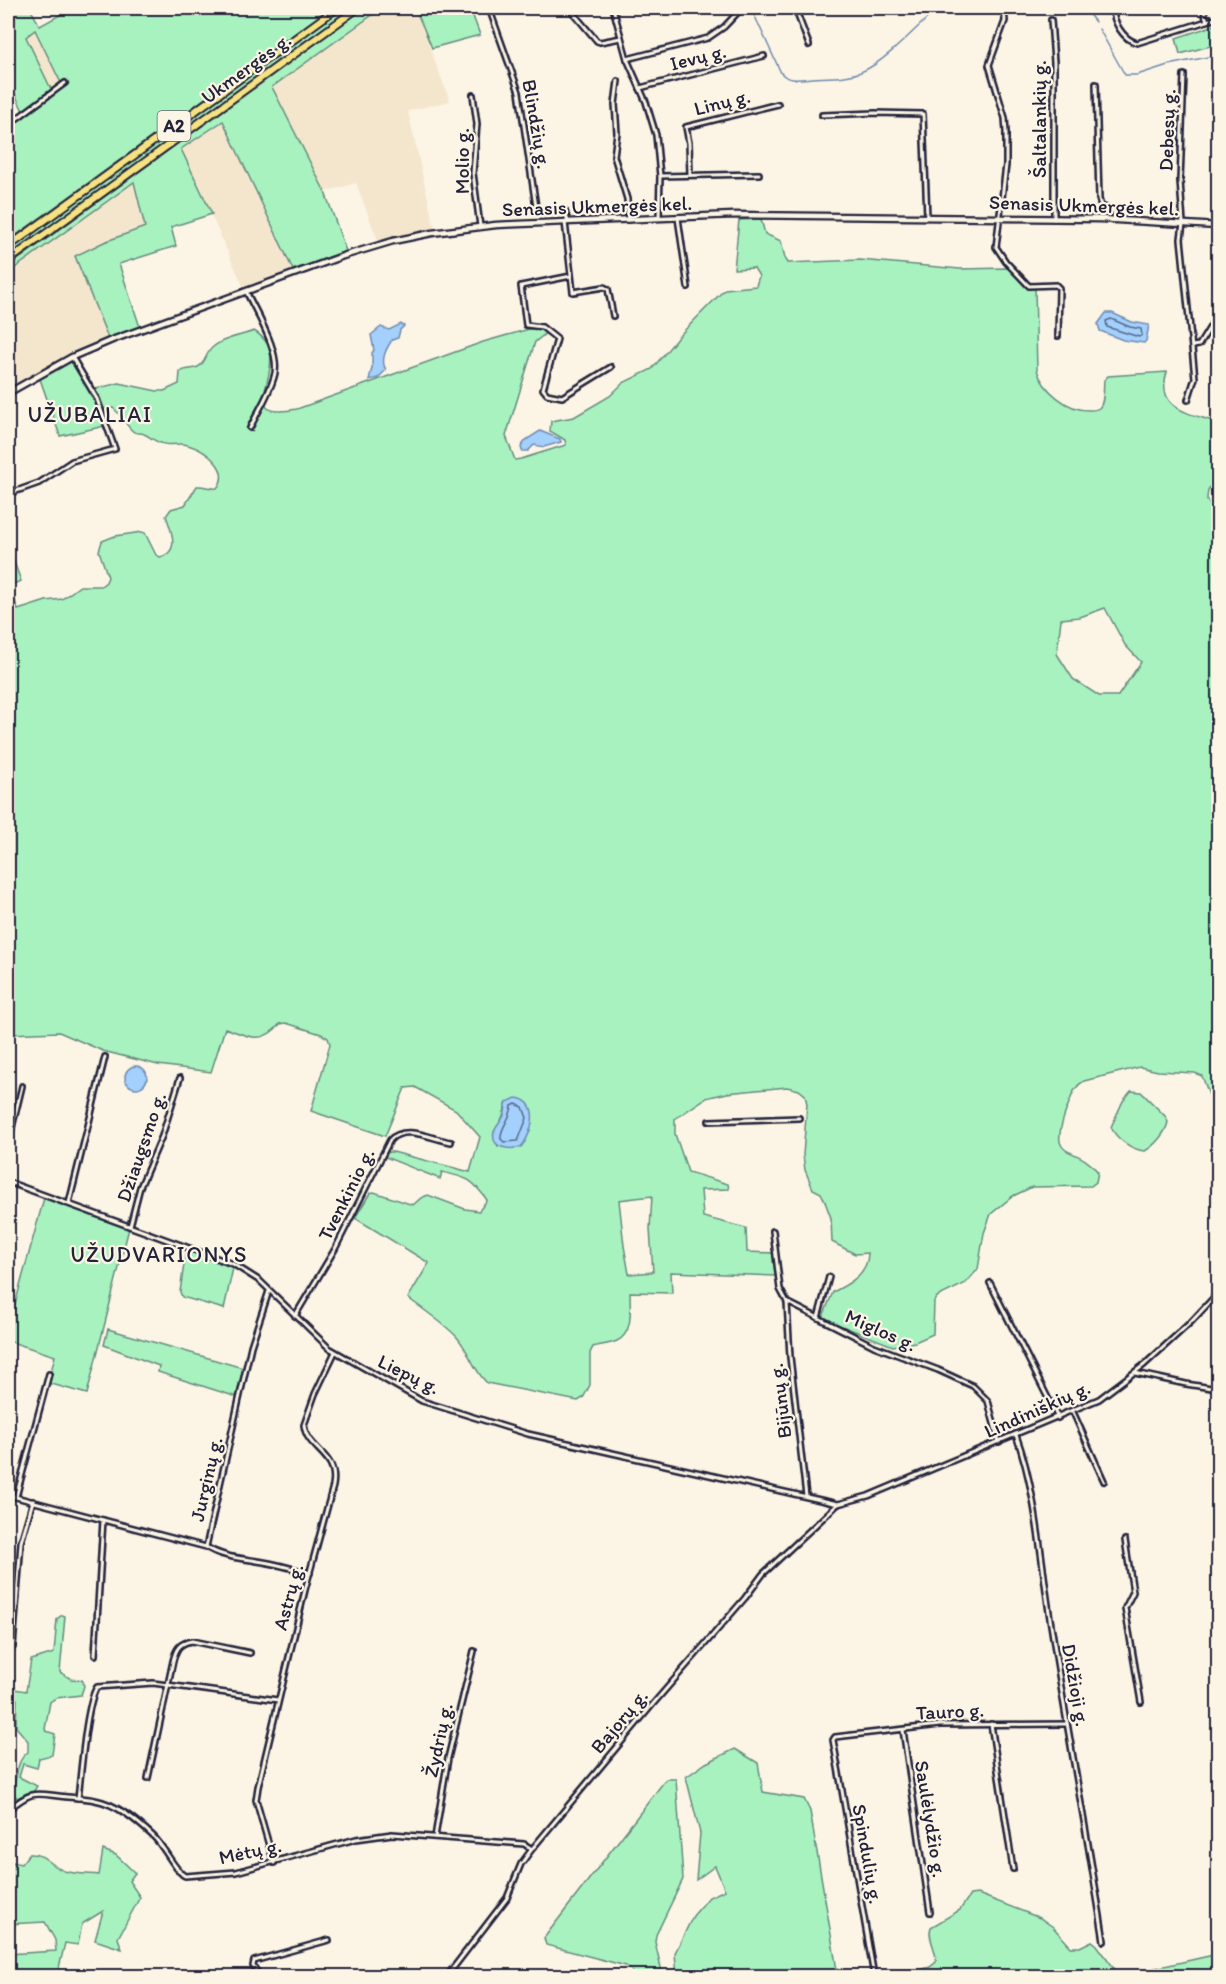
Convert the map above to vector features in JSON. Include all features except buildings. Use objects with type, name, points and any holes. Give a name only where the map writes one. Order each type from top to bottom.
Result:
[{"type":"highway","name":"Ukmergės g.","points":[[9,246],[337,8]]},
{"type":"highway","name":"Ukmergės g.","points":[[8,263],[31,244],[358,8]]},
{"type":"main road","name":"Senasis Ukmergės kel.","points":[[8,393],[72,357],[112,340],[366,248],[432,233],[480,226],[734,215],[1115,220],[1218,226]]},
{"type":"street","name":"Blindžių g.","points":[[489,8],[519,92],[536,207],[540,212],[565,211],[567,222]]},
{"type":"street","points":[[569,8],[597,41],[621,38]]},
{"type":"street","points":[[613,8],[627,59],[656,135],[660,176],[658,218]]},
{"type":"street","points":[[627,59],[708,38],[724,27],[742,8]]},
{"type":"street","points":[[803,8],[796,9],[809,45]]},
{"type":"street","points":[[1004,8],[1005,21],[989,65],[1005,118],[1006,132],[1006,165],[996,247],[1006,262],[1029,286],[1056,285],[1059,288],[1058,336]]},
{"type":"street","points":[[1112,8],[1113,16],[1123,34],[1130,41],[1137,43],[1218,18]]},
{"type":"street","points":[[1203,8],[1207,21]]},
{"type":"street","name":"Šaltalankių g.","points":[[1051,20],[1054,62],[1054,219]]},
{"type":"street","name":"Ievų g.","points":[[639,88],[764,56]]},
{"type":"street","name":"Debesų g.","points":[[1184,75],[1180,181],[1181,239],[1195,378],[1188,400]]},
{"type":"street","points":[[618,81],[614,156],[627,199],[628,220]]},
{"type":"street","points":[[8,125],[65,83]]},
{"type":"street","points":[[1096,84],[1099,199],[1101,206],[1114,211],[1115,220]]},
{"type":"street","name":"Molio g.","points":[[473,95],[477,124],[473,173],[480,226]]},
{"type":"street","name":"Linų g.","points":[[690,175],[686,127],[778,104]]},
{"type":"street","points":[[822,115],[922,114],[927,217]]},
{"type":"street","points":[[660,176],[759,174]]},
{"type":"street","points":[[678,218],[688,287]]},
{"type":"street","points":[[567,222],[573,292],[604,287],[608,289],[613,316]]},
{"type":"street","points":[[571,276],[521,286],[526,326],[542,327],[557,339],[543,389],[547,394],[562,397],[611,367]]},
{"type":"street","points":[[246,291],[272,347],[276,363],[275,376],[250,428]]},
{"type":"street","points":[[1192,346],[1199,345],[1218,314]]},
{"type":"street","points":[[8,494],[39,483],[72,461],[116,449],[97,399],[72,357]]},
{"type":"street","points":[[69,1204],[105,1057]]},
{"type":"street","name":"Džiaugsmo g.","points":[[130,1226],[140,1187],[162,1136],[180,1078]]},
{"type":"street","points":[[8,1144],[22,1086]]},
{"type":"street","points":[[710,1121],[799,1118]]},
{"type":"street","name":"Tvenkinio g.","points":[[295,1316],[335,1249],[394,1135],[405,1132],[450,1142]]},
{"type":"street","name":"Liepų g.","points":[[8,1182],[233,1264],[246,1271],[269,1290],[335,1352],[422,1401],[528,1434],[838,1504]]},
{"type":"street","points":[[773,1231],[780,1289],[787,1302]]},
{"type":"street","points":[[818,1318],[829,1277]]},
{"type":"street","points":[[990,1283],[1058,1418]]},
{"type":"street","name":"Jurginų g.","points":[[8,1494],[206,1547],[251,1346],[269,1290]]},
{"type":"street","name":"Lindiniškių g.","points":[[838,1504],[867,1496],[1099,1399],[1134,1372],[1192,1321],[1218,1293]]},
{"type":"street","name":"Miglos g.","points":[[787,1302],[874,1346],[973,1386],[988,1401],[999,1442]]},
{"type":"street","name":"Bijūnų g.","points":[[787,1302],[790,1357],[806,1496]]},
{"type":"street","name":"Astrų g.","points":[[274,1863],[256,1800],[278,1700],[336,1474],[333,1466],[308,1436],[304,1425],[335,1352]]},
{"type":"street","points":[[1134,1372],[1218,1389]]},
{"type":"street","points":[[16,1497],[49,1374]]},
{"type":"street","points":[[1072,1412],[1104,1481]]},
{"type":"street","name":"Didžioji g.","points":[[1016,1435],[1028,1473],[1104,1941]]},
{"type":"street","points":[[13,1647],[21,1542],[33,1501]]},
{"type":"street","name":"Bajorų g.","points":[[447,1977],[507,1898],[521,1864],[532,1848],[763,1574],[838,1504]]},
{"type":"street","points":[[95,1655],[103,1520]]},
{"type":"street","points":[[1125,1540],[1133,1592],[1125,1608],[1141,1702]]},
{"type":"street","points":[[206,1547],[242,1560],[258,1561],[310,1573]]},
{"type":"street","points":[[148,1778],[175,1650],[184,1642],[192,1641],[250,1653]]},
{"type":"street","name":"Žydrių g.","points":[[435,1837],[448,1758],[474,1651]]},
{"type":"street","points":[[78,1798],[88,1719],[95,1690],[101,1686],[168,1684],[278,1700]]},
{"type":"street","points":[[991,1724],[1013,1869]]},
{"type":"street","name":"Tauro g.","points":[[835,1737],[940,1725],[1067,1724]]},
{"type":"street","name":"Saulėlydžio g.","points":[[903,1730],[930,1912]]},
{"type":"street","name":"Spindulių g.","points":[[835,1737],[833,1740],[874,1977]]},
{"type":"street","name":"Mėtų g.","points":[[8,1810],[24,1797],[37,1793],[98,1800],[123,1811],[153,1836],[182,1875],[236,1872],[346,1842],[392,1834],[524,1844],[532,1848]]},
{"type":"street","points":[[260,1977],[253,1966],[254,1960],[329,1940]]},
{"type":"shaded area","points":[[382,8],[415,8],[450,101],[408,111],[435,230],[378,241],[356,183],[325,192],[272,86]]},
{"type":"shaded area","points":[[35,30],[61,83],[51,91],[26,36]]},
{"type":"shaded area","points":[[224,121],[293,270],[244,288],[181,149]]},
{"type":"shaded area","points":[[134,182],[146,227],[104,242],[75,256],[108,338],[74,352],[8,389],[8,273]]},
{"type":"green space","points":[[8,8],[35,8],[31,10],[40,26],[60,15],[57,8],[330,8],[8,241],[8,122],[23,111],[8,79]],"holes":[[[35,30],[61,83],[52,91],[26,37]]]},
{"type":"green space","points":[[342,8],[351,8],[8,258],[8,251]]},
{"type":"green space","points":[[364,8],[382,8],[272,87],[325,192],[346,251],[293,270],[223,121],[181,149],[212,214],[171,227],[176,246],[119,264],[140,327],[108,338],[75,256],[104,242],[145,227],[134,182],[8,273],[8,267]]},
{"type":"green space","points":[[415,8],[470,8],[480,35],[432,48]]},
{"type":"green space","points":[[1218,24],[1218,44],[1180,54],[1176,38]]},
{"type":"green space","points":[[761,219],[765,234],[781,241],[788,263],[860,260],[960,269],[1008,268],[1028,287],[1035,288],[1037,370],[1045,385],[1058,398],[1073,407],[1096,410],[1101,406],[1104,380],[1108,376],[1167,372],[1166,395],[1170,402],[1186,412],[1216,422],[1218,427],[1213,436],[1218,439],[1218,480],[1209,488],[1207,501],[1218,513],[1218,1101],[1211,1100],[1202,1076],[1195,1073],[1158,1071],[1140,1067],[1080,1083],[1073,1093],[1061,1126],[1061,1145],[1089,1163],[1098,1172],[1096,1182],[1091,1186],[1032,1187],[1013,1196],[991,1214],[984,1233],[978,1269],[966,1283],[937,1297],[934,1301],[933,1334],[915,1342],[893,1346],[824,1319],[833,1292],[851,1282],[861,1272],[865,1267],[868,1253],[855,1254],[832,1242],[831,1218],[824,1199],[821,1193],[813,1189],[805,1170],[803,1155],[807,1104],[805,1095],[799,1090],[787,1087],[727,1093],[706,1098],[675,1119],[675,1134],[688,1172],[728,1184],[729,1189],[701,1190],[703,1217],[746,1228],[747,1252],[774,1253],[776,1276],[671,1272],[672,1293],[630,1292],[629,1326],[617,1341],[593,1347],[590,1353],[590,1385],[583,1398],[578,1401],[487,1383],[456,1336],[408,1298],[429,1263],[355,1218],[370,1193],[374,1192],[413,1205],[428,1195],[465,1209],[479,1211],[487,1200],[468,1180],[442,1172],[440,1179],[385,1157],[388,1152],[393,1152],[470,1172],[480,1137],[456,1110],[415,1087],[405,1088],[385,1136],[311,1111],[330,1044],[328,1038],[321,1034],[286,1023],[280,1024],[267,1035],[260,1037],[248,1036],[225,1028],[211,1072],[158,1065],[103,1051],[59,1032],[8,1034],[8,560],[13,559],[21,581],[13,584],[11,588],[18,610],[46,601],[62,599],[80,586],[101,586],[108,577],[99,551],[102,541],[115,536],[142,532],[145,533],[156,555],[160,557],[166,554],[173,540],[166,516],[171,509],[185,505],[197,486],[217,488],[221,481],[219,467],[202,451],[185,444],[162,443],[143,433],[135,433],[113,408],[99,409],[105,426],[60,436],[40,379],[76,359],[95,389],[119,383],[164,391],[179,384],[180,372],[201,365],[217,344],[254,331],[267,343],[271,357],[264,398],[266,407],[276,411],[297,409],[483,342],[540,328],[545,334],[535,342],[506,436],[515,460],[521,459],[566,445],[565,440],[550,431],[551,421],[574,417],[610,396],[623,383],[652,369],[679,336],[725,289],[756,286],[759,276],[754,268],[734,269],[739,220]],"holes":[[[1105,608],[1125,645],[1141,662],[1118,696],[1099,696],[1073,679],[1057,654],[1061,619],[1080,617]],[[505,1105],[516,1148],[498,1146],[495,1140],[496,1130],[505,1111]],[[652,1196],[650,1229],[653,1272],[629,1274],[619,1200]]]},
{"type":"green space","points":[[1131,1091],[1141,1092],[1168,1122],[1159,1139],[1145,1151],[1135,1149],[1125,1143],[1111,1127],[1123,1101]]},
{"type":"green space","points":[[44,1198],[129,1228],[87,1394],[48,1383],[55,1356],[8,1341],[8,1330]]},
{"type":"green space","points":[[186,1250],[233,1268],[224,1309],[182,1297],[180,1292]]},
{"type":"green space","points":[[108,1329],[243,1368],[237,1397],[158,1372],[159,1366],[104,1345]]},
{"type":"green space","points":[[62,1615],[65,1616],[60,1672],[71,1679],[82,1680],[84,1686],[81,1695],[56,1698],[50,1702],[45,1729],[55,1734],[52,1755],[39,1758],[37,1768],[23,1764],[19,1777],[37,1786],[34,1791],[17,1798],[12,1791],[21,1760],[28,1752],[28,1741],[16,1727],[17,1699],[8,1696],[8,1688],[26,1691],[31,1660],[54,1653],[57,1619]]},
{"type":"green space","points":[[735,1749],[758,1763],[763,1792],[804,1799],[810,1811],[838,1976],[677,1976],[675,1953],[693,1916],[709,1897],[725,1890],[715,1866],[696,1880],[700,1833],[686,1777],[706,1763]]},
{"type":"green space","points":[[666,1779],[676,1779],[683,1879],[656,1935],[655,1942],[663,1976],[632,1976],[632,1971],[626,1966],[546,1945],[544,1938]]},
{"type":"green space","points":[[103,1850],[116,1855],[135,1873],[129,1881],[140,1897],[118,1938],[122,1949],[95,1940],[103,1911],[82,1924],[78,1945],[65,1943],[57,1976],[8,1976],[8,1954],[56,1951],[55,1940],[45,1922],[8,1924],[8,1861],[21,1864],[29,1854],[35,1854],[64,1871],[99,1875]]},
{"type":"green space","points":[[978,1894],[1040,1918],[1053,1927],[1071,1947],[1080,1947],[1092,1941],[1117,1972],[1129,1974],[1218,1954],[1218,1976],[911,1976],[912,1972],[930,1967],[936,1962],[930,1935],[931,1927],[960,1910],[970,1895]]},
{"type":"water","points":[[1106,313],[1149,325],[1146,341],[1144,343],[1123,340],[1100,331],[1098,324]]},
{"type":"water","points":[[401,324],[404,326],[398,338],[392,340],[384,355],[386,370],[378,378],[369,380],[374,350],[371,335],[381,327],[389,330]]},
{"type":"water","points":[[540,431],[560,439],[561,442],[544,447],[534,445],[528,451],[522,451],[521,447],[526,440]]},
{"type":"water","points":[[136,1066],[144,1069],[147,1077],[144,1085],[136,1088],[128,1085],[125,1077],[128,1069]]},
{"type":"water","points":[[516,1098],[524,1100],[532,1111],[529,1134],[521,1147],[502,1147],[495,1142],[494,1132],[505,1113],[507,1102]]},
{"type":"waterway","points":[[752,10],[781,73],[788,78],[799,79],[844,76],[863,71],[892,51],[938,8]]},
{"type":"waterway","points":[[1084,8],[1095,22]]},
{"type":"waterway","points":[[1099,29],[1125,75],[1137,75],[1168,65],[1218,55]]},
{"type":"district","name":"UŽUBALIAI","points":[[90,414]]},
{"type":"district","name":"UŽUDVARIONYS","points":[[159,1254]]}]
